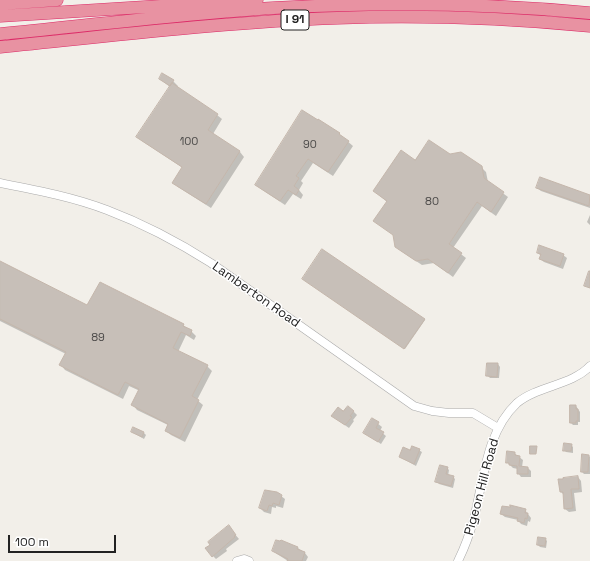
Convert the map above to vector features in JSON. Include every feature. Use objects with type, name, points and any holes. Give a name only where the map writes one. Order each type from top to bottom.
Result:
[{"type":"highway","points":[[0,4],[57,0]]},
{"type":"highway","points":[[0,16],[257,0]]},
{"type":"highway","points":[[516,0],[590,6]]},
{"type":"highway","points":[[0,34],[247,10],[350,5],[463,5],[590,13]]},
{"type":"highway","name":"I 91","points":[[0,47],[254,22],[338,18],[467,18],[590,26]]},
{"type":"street","name":"Lamberton Road","points":[[0,183],[65,197],[106,209],[150,227],[180,243],[211,263],[414,406],[432,411],[473,413],[498,428]]},
{"type":"street","name":"Pigeon Hill Road","points":[[458,561],[467,541],[474,518],[483,472],[498,428],[518,403],[528,396],[566,381],[590,366]]},
{"type":"street","points":[[237,561],[244,559],[249,561]]},
{"type":"building","points":[[162,73],[174,80],[170,86],[159,79]]},
{"type":"building","points":[[172,83],[218,114],[208,130],[240,151],[206,204],[172,183],[182,167],[136,137]]},
{"type":"building","points":[[302,110],[340,133],[339,134],[349,141],[328,172],[308,159],[296,176],[299,178],[294,186],[299,190],[296,195],[288,190],[280,201],[255,185]]},
{"type":"building","points":[[429,140],[450,154],[461,152],[482,166],[484,178],[504,192],[491,212],[477,202],[449,244],[462,253],[448,273],[428,259],[416,261],[395,247],[393,235],[373,221],[387,201],[373,191],[401,150],[415,160]]},
{"type":"building","points":[[540,177],[590,195],[589,206],[536,188]]},
{"type":"building","points":[[539,245],[564,254],[560,266],[539,259],[541,254],[537,253]]},
{"type":"building","points":[[322,249],[425,319],[404,349],[302,279]]},
{"type":"building","points":[[0,261],[87,305],[100,282],[184,324],[183,326],[192,330],[190,336],[181,332],[173,348],[208,365],[192,396],[199,400],[180,438],[165,431],[168,424],[131,405],[139,389],[125,382],[118,395],[59,365],[66,352],[0,319]]},
{"type":"building","points":[[590,271],[590,288],[584,286]]},
{"type":"building","points":[[487,363],[498,363],[497,377],[486,376]]},
{"type":"building","points":[[570,405],[576,405],[576,409],[578,409],[578,421],[576,421],[576,423],[570,423]]},
{"type":"building","points":[[348,406],[354,411],[350,416],[352,417],[345,425],[331,416],[338,407],[343,411]]},
{"type":"building","points":[[372,418],[379,422],[376,428],[384,432],[378,442],[363,433]]},
{"type":"building","points":[[133,427],[144,432],[142,437],[131,432]]},
{"type":"building","points":[[564,443],[572,444],[571,451],[563,451]]},
{"type":"building","points":[[412,446],[420,449],[414,464],[399,457],[403,447],[410,450]]},
{"type":"building","points":[[530,446],[537,446],[536,454],[530,454]]},
{"type":"building","points":[[507,451],[515,452],[515,455],[520,456],[519,466],[528,467],[528,474],[517,474],[517,466],[506,463]]},
{"type":"building","points":[[582,454],[589,455],[588,472],[581,472]]},
{"type":"building","points":[[440,465],[448,467],[446,474],[454,476],[451,486],[435,482]]},
{"type":"building","points":[[578,476],[579,489],[571,489],[573,508],[564,509],[563,492],[560,492],[558,479]]},
{"type":"building","points":[[265,490],[277,492],[282,495],[279,505],[273,503],[272,506],[269,505],[267,511],[259,508]]},
{"type":"building","points":[[510,505],[526,509],[525,513],[528,513],[527,519],[525,518],[524,523],[517,521],[518,518],[500,514],[502,506],[510,507]]},
{"type":"building","points":[[229,525],[236,535],[234,536],[235,537],[212,557],[205,548],[210,545],[208,542]]},
{"type":"building","points":[[538,537],[546,538],[545,546],[537,545]]},
{"type":"building","points":[[276,540],[281,540],[298,547],[297,549],[305,552],[302,561],[287,561],[288,559],[272,551]]}]
